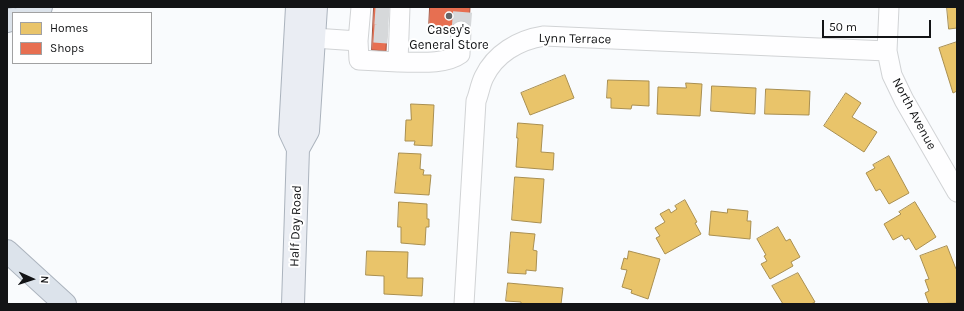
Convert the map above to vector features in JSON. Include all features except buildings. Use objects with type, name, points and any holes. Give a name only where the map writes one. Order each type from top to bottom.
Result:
[{"type":"highway","points":[[28,12],[41,7]]},
{"type":"highway","points":[[7,251],[65,304]]},
{"type":"main road","name":"Half Day Road","points":[[293,304],[298,148],[290,132],[298,7]]},
{"type":"main road","name":"Half Day Road","points":[[298,148],[308,131],[316,7]]},
{"type":"street","name":"North Avenue","points":[[889,7],[887,51],[892,75],[904,100],[957,192]]},
{"type":"street","points":[[314,38],[379,23]]},
{"type":"street","points":[[379,23],[359,60],[398,62],[445,61],[460,54],[462,31]]},
{"type":"street","points":[[379,23],[398,62]]},
{"type":"street","name":"Lynn Terrace","points":[[464,304],[476,101],[483,78],[493,62],[513,46],[530,38],[544,36],[887,51]]},
{"type":"tunnel","points":[[461,31],[463,7]]},
{"type":"tunnel","points":[[375,15],[389,16]]},
{"type":"tunnel","points":[[374,33],[388,34]]},
{"type":"place","name":"Casey's General Store","points":[[449,16]]}]
